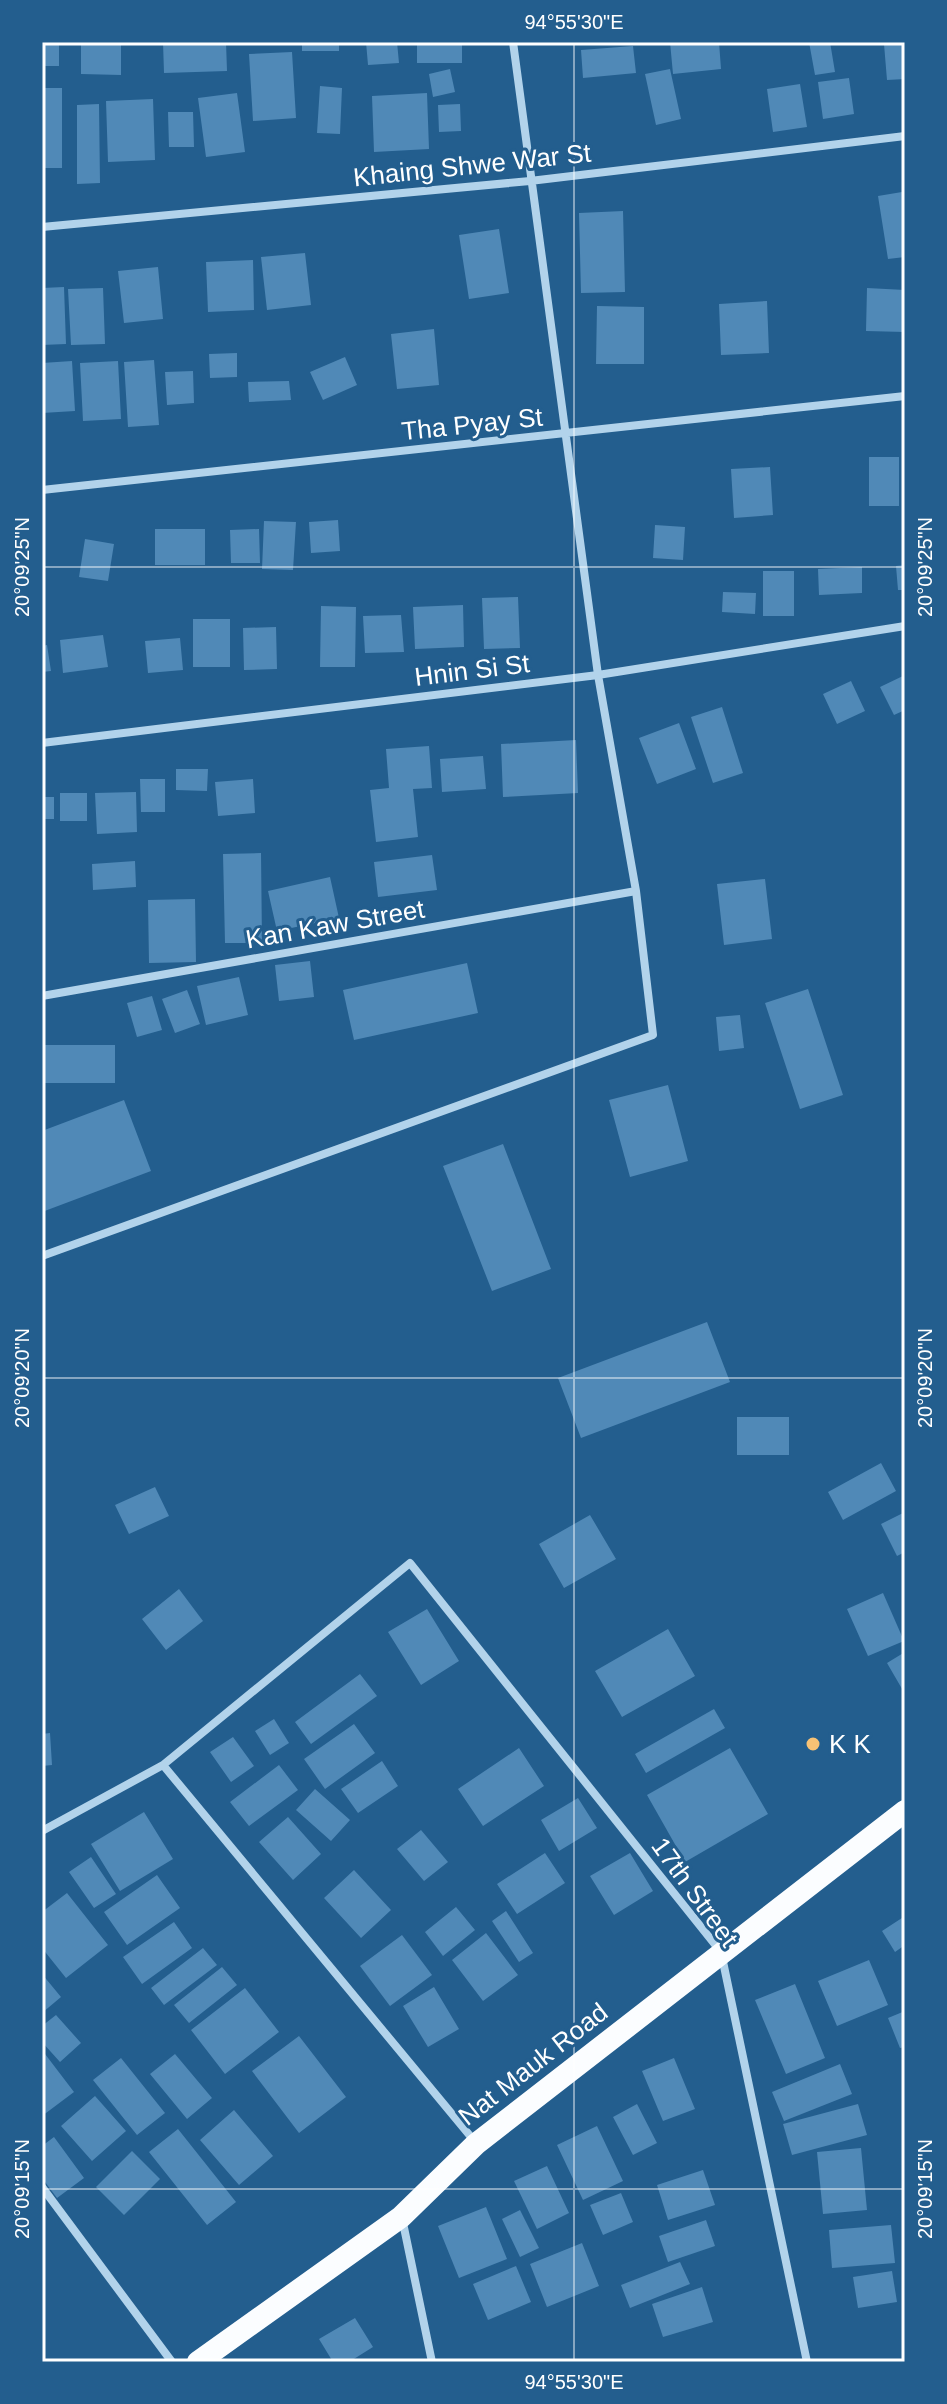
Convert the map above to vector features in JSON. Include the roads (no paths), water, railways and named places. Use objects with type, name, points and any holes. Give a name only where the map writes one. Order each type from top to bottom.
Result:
[{"type":"highway","name":"Nat Mauk Road","points":[[198,2362],[401,2217],[476,2144],[905,1811]]},
{"type":"street","points":[[42,1256],[653,1035],[636,891],[598,675],[513,42]]},
{"type":"street","name":"Khaing Shwe War St","points":[[42,227],[530,181],[905,136]]},
{"type":"street","name":"Tha Pyay St","points":[[42,490],[905,396]]},
{"type":"street","name":"Hnin Si St","points":[[42,743],[598,675],[905,626]]},
{"type":"street","name":"Kan Kaw Street","points":[[42,996],[636,891]]},
{"type":"street","name":"17th Street","points":[[163,1765],[410,1563],[721,1952],[807,2362]]},
{"type":"street","points":[[42,1831],[163,1765],[476,2144]]},
{"type":"street","points":[[42,2187],[172,2362]]},
{"type":"street","points":[[401,2217],[432,2362]]},
{"type":"place","name":"K K","points":[[813,1744]]}]
